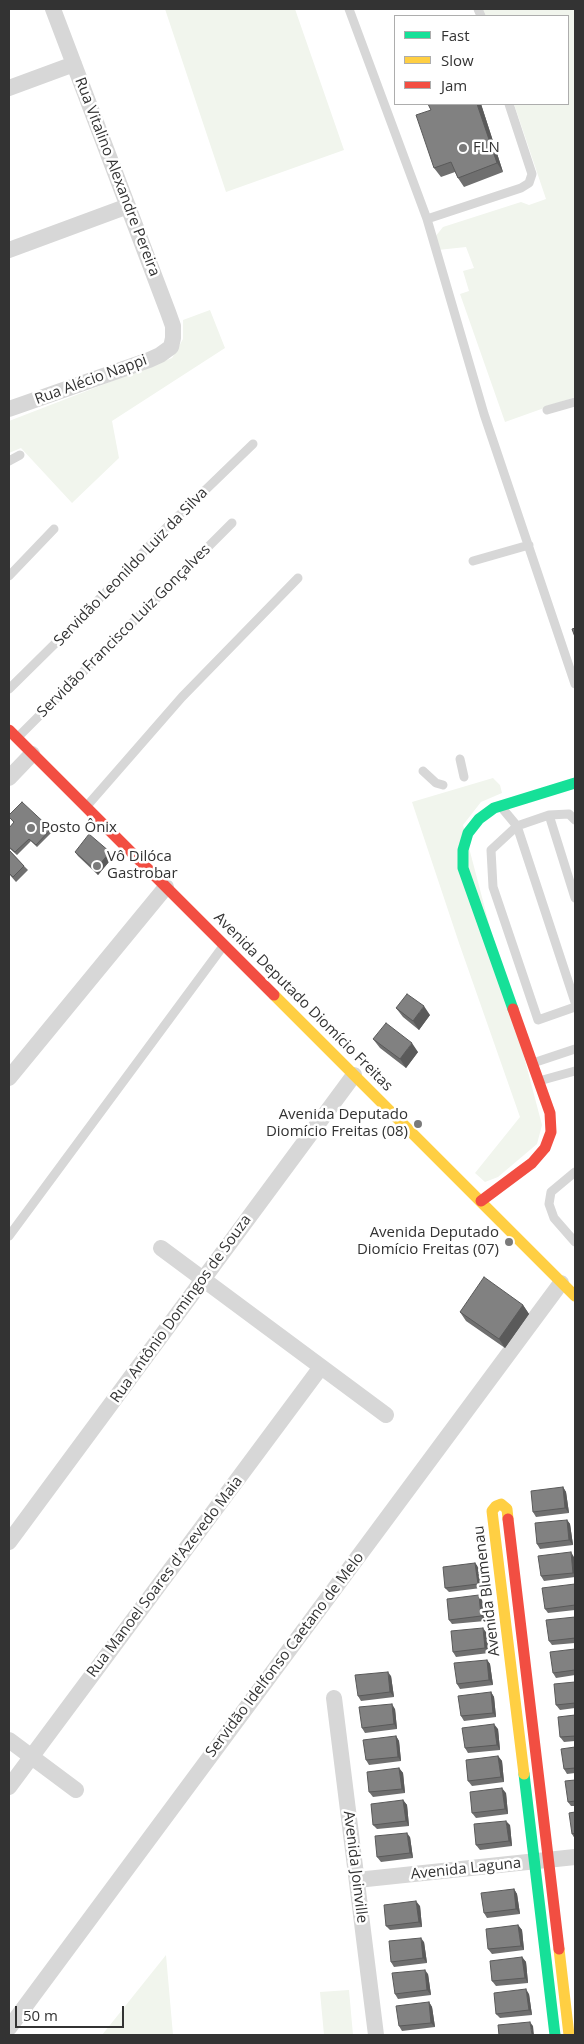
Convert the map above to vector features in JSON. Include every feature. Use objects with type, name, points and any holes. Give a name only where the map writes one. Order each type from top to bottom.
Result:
[{"type":"street","name":"Rua Vitalino Alexandre Pereira","points":[[53,9],[168,312],[173,332],[171,347]]},
{"type":"street","points":[[9,88],[74,64]]},
{"type":"street","points":[[9,250],[128,206]]},
{"type":"street","name":"Rua Alécio Nappi","points":[[9,409],[149,360],[171,347]]},
{"type":"street","name":"Avenida Deputado Diomício Freitas","points":[[13,734],[575,1296]]},
{"type":"street","points":[[9,778],[32,754]]},
{"type":"street","points":[[481,1201],[532,1163],[545,1148],[551,1132],[550,1113],[540,1082],[463,868],[463,850],[468,833],[479,819],[494,808],[575,783]]},
{"type":"street","points":[[9,1078],[166,887]]},
{"type":"street","name":"Rua Antônio Domingos de Souza","points":[[9,1542],[354,1075]]},
{"type":"street","points":[[161,1248],[386,1415]]},
{"type":"street","name":"Servidão Idelfonso Caetano de Melo","points":[[9,2028],[561,1283]]},
{"type":"street","name":"Rua Manoel Soares d'Azevedo Maia","points":[[9,1787],[321,1367]]},
{"type":"street","name":"Avenida Blumenau","points":[[555,2035],[541,1861],[507,1509],[501,1504],[492,1511],[541,1861],[569,2035]]},
{"type":"street","name":"Avenida Joinville","points":[[334,1698],[376,2035]]},
{"type":"street","points":[[9,1740],[76,1790]]},
{"type":"street","name":"Avenida Laguna","points":[[357,1880],[575,1857]]},
{"type":"lane","points":[[349,9],[426,219],[484,414],[575,684]]},
{"type":"lane","points":[[426,219],[521,188],[529,182],[532,174],[509,105]]},
{"type":"lane","points":[[547,410],[575,402]]},
{"type":"lane","name":"Servidão Leonildo Luiz da Silva","points":[[9,689],[85,614],[165,529],[253,444]]},
{"type":"lane","points":[[9,461],[20,455]]},
{"type":"lane","name":"Servidão Francisco Luiz Gonçalves","points":[[13,734],[232,523]]},
{"type":"lane","points":[[9,576],[54,529]]},
{"type":"lane","points":[[473,561],[529,546]]},
{"type":"lane","points":[[86,808],[182,697],[298,578]]},
{"type":"lane","points":[[460,760],[464,777]]},
{"type":"lane","points":[[423,771],[436,783],[443,785]]},
{"type":"lane","points":[[500,806],[513,818],[517,826],[575,1002]]},
{"type":"lane","points":[[575,820],[569,814],[549,815],[517,826],[491,850],[493,887],[538,1020],[575,1007]]},
{"type":"lane","points":[[549,815],[575,898]]},
{"type":"lane","points":[[9,1236],[224,945]]},
{"type":"lane","points":[[533,1063],[575,1049]]},
{"type":"lane","points":[[540,1082],[575,1071]]},
{"type":"lane","points":[[575,1172],[551,1192],[549,1204],[554,1218],[575,1242]]},
{"type":"shaded area","points":[[165,9],[295,9],[344,150],[226,192]]},
{"type":"shaded area","points":[[481,9],[575,9],[575,397],[505,422],[460,294],[469,291],[463,271],[474,268],[466,247],[438,250],[435,237],[443,227],[521,202],[529,205],[546,199],[514,105],[569,105],[569,15],[484,15]]},
{"type":"shaded area","points":[[210,310],[225,348],[112,421],[119,458],[72,503],[21,448],[9,453],[9,421],[172,358],[183,339],[183,320]]},
{"type":"shaded area","points":[[493,778],[500,785],[502,793],[481,802],[463,825],[542,1125],[537,1144],[498,1177],[485,1182],[475,1173],[520,1117],[412,802]]},
{"type":"shaded area","points":[[166,1955],[173,2035],[102,2035]]},
{"type":"shaded area","points":[[349,1990],[353,2035],[324,2035],[320,1992]]},
{"type":"building","name":"FLN","points":[[428,105],[477,105],[497,163],[458,178],[451,162],[434,168],[416,115],[431,110]]},
{"type":"building","name":"Posto Ônix","points":[[22,802],[51,829],[36,845],[29,839],[15,852],[9,847],[9,828],[14,822],[9,815]]},
{"type":"building","name":"Vô Dilóca Gastrobar","points":[[89,834],[110,852],[95,870],[75,852]]},
{"type":"building","points":[[9,850],[24,866],[13,877],[9,873]]},
{"type":"building","points":[[407,994],[424,1006],[413,1021],[396,1008]]},
{"type":"building","points":[[386,1023],[412,1043],[400,1059],[373,1039]]},
{"type":"building","points":[[484,1277],[523,1305],[499,1339],[460,1312]]},
{"type":"building","points":[[563,1487],[565,1508],[533,1512],[531,1491]]},
{"type":"building","points":[[567,1520],[569,1540],[537,1544],[535,1523]]},
{"type":"building","points":[[571,1552],[573,1573],[541,1576],[538,1556]]},
{"type":"building","points":[[475,1563],[478,1584],[445,1588],[443,1567]]},
{"type":"building","points":[[575,1584],[575,1605],[545,1609],[542,1588]]},
{"type":"building","points":[[479,1595],[481,1616],[449,1620],[447,1599]]},
{"type":"building","points":[[575,1617],[575,1638],[549,1641],[546,1620]]},
{"type":"building","points":[[483,1628],[485,1648],[453,1652],[451,1631]]},
{"type":"building","points":[[575,1649],[575,1670],[553,1673],[550,1652]]},
{"type":"building","points":[[487,1660],[489,1680],[457,1684],[454,1663]]},
{"type":"building","points":[[388,1672],[390,1692],[358,1696],[355,1675]]},
{"type":"building","points":[[575,1682],[575,1703],[556,1705],[554,1684]]},
{"type":"building","points":[[491,1692],[493,1713],[461,1716],[458,1696]]},
{"type":"building","points":[[392,1704],[394,1724],[362,1728],[359,1707]]},
{"type":"building","points":[[575,1715],[575,1736],[560,1737],[558,1717]]},
{"type":"building","points":[[494,1724],[497,1745],[465,1748],[462,1728]]},
{"type":"building","points":[[396,1736],[398,1757],[366,1760],[363,1740]]},
{"type":"building","points":[[575,1747],[575,1768],[564,1769],[561,1749]]},
{"type":"building","points":[[498,1756],[501,1777],[468,1781],[466,1760]]},
{"type":"building","points":[[399,1768],[402,1789],[369,1792],[367,1772]]},
{"type":"building","points":[[575,1780],[575,1801],[568,1802],[565,1781]]},
{"type":"building","points":[[502,1788],[505,1809],[472,1813],[470,1792]]},
{"type":"building","points":[[403,1800],[406,1821],[373,1825],[371,1804]]},
{"type":"building","points":[[575,1812],[575,1833],[572,1834],[569,1813]]},
{"type":"building","points":[[506,1821],[509,1841],[476,1845],[474,1824]]},
{"type":"building","points":[[407,1833],[410,1853],[377,1857],[375,1836]]},
{"type":"building","points":[[514,1889],[516,1909],[484,1913],[481,1893]]},
{"type":"building","points":[[416,1901],[419,1922],[386,1926],[384,1905]]},
{"type":"building","points":[[518,1925],[521,1946],[488,1949],[486,1929]]},
{"type":"building","points":[[421,1938],[423,1958],[391,1962],[389,1941]]},
{"type":"building","points":[[522,1957],[525,1978],[492,1981],[490,1961]]},
{"type":"building","points":[[425,1970],[427,1990],[395,1994],[392,1973]]},
{"type":"building","points":[[526,1989],[529,2010],[496,2014],[494,1993]]},
{"type":"building","points":[[429,2002],[431,2023],[399,2026],[396,2006]]},
{"type":"building","points":[[530,2022],[532,2035],[499,2035],[498,2025]]},
{"type":"traffic: fast","points":[[513,1009],[463,868],[463,850],[468,833],[479,819],[494,808],[575,783]]},
{"type":"traffic: fast","points":[[524,1774],[555,2035]]},
{"type":"traffic: slow","points":[[274,995],[575,1296]]},
{"type":"traffic: slow","points":[[508,1519],[507,1509],[501,1504],[492,1511],[524,1774]]},
{"type":"traffic: slow","points":[[559,1949],[569,2035]]},
{"type":"traffic: jam","points":[[9,730],[274,995]]},
{"type":"traffic: jam","points":[[481,1201],[532,1163],[545,1148],[551,1132],[550,1113],[513,1009]]},
{"type":"traffic: jam","points":[[508,1519],[559,1949]]},
{"type":"place","name":"FLN","points":[[463,148]]},
{"type":"place","name":"Posto Ônix","points":[[31,828]]},
{"type":"place","name":"Vô Dilóca Gastrobar","points":[[97,866]]},
{"type":"place","name":"Avenida Deputado Diomício Freitas (08)","points":[[418,1124]]},
{"type":"place","name":"Avenida Deputado Diomício Freitas (07)","points":[[509,1242]]}]
